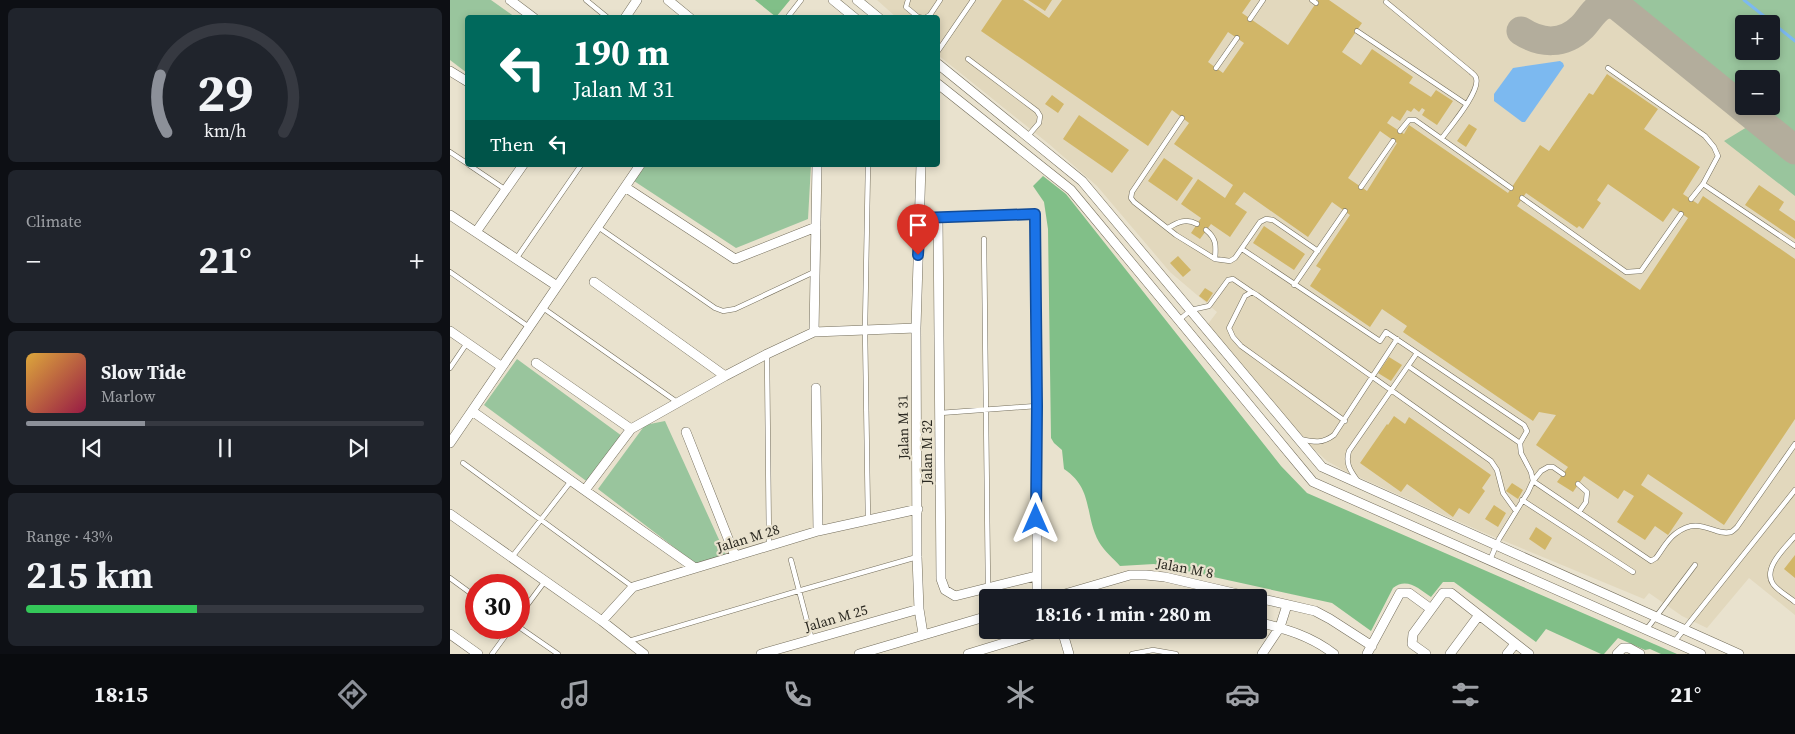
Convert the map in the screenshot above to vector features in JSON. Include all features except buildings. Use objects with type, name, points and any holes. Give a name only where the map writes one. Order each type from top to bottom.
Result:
[{"type":"street","points":[[510,0],[530,15]]},
{"type":"street","points":[[627,15],[638,0]]},
{"type":"street","points":[[668,0],[684,15]]},
{"type":"street","points":[[833,0],[851,15]]},
{"type":"street","points":[[857,0],[875,15]]},
{"type":"street","points":[[940,66],[1082,181],[1322,467],[1738,654]]},
{"type":"street","points":[[450,71],[465,80]]},
{"type":"street","points":[[940,86],[1071,190],[1313,482],[1701,654]]},
{"type":"street","points":[[476,232],[522,167]]},
{"type":"street","points":[[450,443],[639,167]]},
{"type":"street","points":[[814,332],[817,167]]},
{"type":"street","name":"Jalan M 31","points":[[921,167],[916,328],[917,557],[919,609],[923,634]]},
{"type":"street","points":[[625,187],[735,259],[816,227]]},
{"type":"street","points":[[920,218],[1035,214],[1037,589]]},
{"type":"street","points":[[450,215],[557,286]]},
{"type":"street","name":"Jalan M 32","points":[[938,217],[941,579],[945,590],[955,596],[979,591]]},
{"type":"street","points":[[594,282],[725,376]]},
{"type":"street","points":[[585,490],[631,429],[767,354],[814,332],[916,328]]},
{"type":"street","points":[[450,331],[502,367]]},
{"type":"street","points":[[536,363],[631,429]]},
{"type":"street","points":[[816,388],[818,531]]},
{"type":"street","points":[[472,411],[695,568]]},
{"type":"street","points":[[686,432],[736,556]]},
{"type":"street","name":"Jalan M 28","points":[[633,587],[818,531],[918,509]]},
{"type":"street","points":[[450,514],[602,621],[644,654]]},
{"type":"street","name":"Jalan M 8","points":[[1082,589],[1130,575],[1146,575],[1164,577],[1217,589]]},
{"type":"street","name":"Jalan M 32","points":[[988,589],[1036,576]]},
{"type":"street","points":[[602,621],[633,587]]},
{"type":"street","points":[[1369,650],[1400,592],[1409,593],[1431,609]]},
{"type":"street","points":[[1426,654],[1412,644],[1411,639],[1443,593],[1447,592],[1451,593],[1529,654]]},
{"type":"street","name":"Jalan M 8","points":[[1267,600],[1315,611],[1330,618],[1369,650]]},
{"type":"street","points":[[1262,654],[1280,627],[1287,605]]},
{"type":"street","name":"Jalan M 25","points":[[761,654],[919,609]]},
{"type":"street","points":[[1450,654],[1479,615]]},
{"type":"street","points":[[859,654],[979,618]]},
{"type":"street","points":[[1267,624],[1307,637],[1334,654]]},
{"type":"street","points":[[450,634],[478,654]]},
{"type":"street","points":[[968,654],[1017,639]]},
{"type":"street","points":[[1065,639],[1069,654]]},
{"type":"street","points":[[1507,654],[1515,644]]},
{"type":"street","points":[[1617,654],[1623,648],[1629,648],[1640,654]]},
{"type":"lane","points":[[586,0],[604,15]]},
{"type":"lane","points":[[789,15],[801,0]]},
{"type":"lane","points":[[908,0],[906,7],[916,15]]},
{"type":"lane","points":[[930,15],[940,0]]},
{"type":"lane","points":[[940,49],[973,0]]},
{"type":"lane","points":[[1250,19],[1263,0]]},
{"type":"lane","points":[[1385,1],[1472,72],[1476,78],[1476,87],[1442,138]]},
{"type":"lane","points":[[1357,31],[1466,104]]},
{"type":"lane","points":[[1216,68],[1237,38]]},
{"type":"lane","points":[[968,59],[1037,111],[1040,116],[1039,122],[1027,136]]},
{"type":"lane","points":[[1608,68],[1705,136],[1714,147],[1718,156],[1703,184],[1691,199]]},
{"type":"lane","points":[[1182,118],[1132,192],[1134,202],[1168,228],[1215,259],[1230,261],[1235,258],[1260,222],[1266,219],[1272,220],[1318,251]]},
{"type":"lane","points":[[1400,131],[1409,120],[1416,120],[1511,188]]},
{"type":"lane","points":[[1361,188],[1393,140]]},
{"type":"lane","points":[[450,152],[465,163]]},
{"type":"lane","points":[[471,167],[506,190]]},
{"type":"lane","points":[[516,259],[580,167]]},
{"type":"lane","points":[[868,167],[865,329],[868,520]]},
{"type":"lane","points":[[1703,184],[1795,246]]},
{"type":"lane","points":[[1522,198],[1626,272],[1641,271],[1681,214]]},
{"type":"lane","points":[[1294,284],[1345,211]]},
{"type":"lane","points":[[1168,228],[1186,220],[1197,224]]},
{"type":"lane","points":[[598,227],[715,308],[723,311],[735,309],[816,272]]},
{"type":"lane","points":[[1206,230],[1213,236],[1216,244],[1215,259]]},
{"type":"lane","points":[[984,239],[988,589]]},
{"type":"lane","points":[[1242,249],[1380,340],[1386,332],[1524,425],[1527,431],[1520,443],[1521,453],[1531,472],[1533,481],[1652,560],[1656,558],[1676,533],[1692,525],[1730,532],[1737,528],[1795,444]]},
{"type":"lane","points":[[450,272],[529,327]]},
{"type":"lane","points":[[1179,320],[1191,310],[1209,306],[1228,280],[1233,279],[1496,465],[1503,493],[1516,511]]},
{"type":"lane","points":[[1252,292],[1245,296],[1229,328],[1232,337],[1241,346],[1344,421]]},
{"type":"lane","points":[[543,308],[678,403]]},
{"type":"lane","points":[[1299,439],[1316,442],[1326,441],[1334,435],[1397,339]]},
{"type":"lane","points":[[450,368],[467,343]]},
{"type":"lane","points":[[1359,484],[1348,467],[1349,451],[1417,353]]},
{"type":"lane","points":[[767,354],[769,546]]},
{"type":"lane","points":[[1408,366],[1520,443]]},
{"type":"lane","points":[[940,413],[1037,406]]},
{"type":"lane","points":[[463,463],[633,587]]},
{"type":"lane","points":[[1489,561],[1499,539],[1533,481],[1541,471],[1548,467],[1553,467],[1563,474]]},
{"type":"lane","points":[[512,558],[571,481]]},
{"type":"lane","points":[[1578,484],[1586,492],[1586,502],[1579,512]]},
{"type":"lane","points":[[1673,642],[1795,490]]},
{"type":"lane","points":[[1522,500],[1633,572]]},
{"type":"lane","points":[[1795,536],[1772,566],[1770,575],[1773,584],[1795,602]]},
{"type":"lane","points":[[628,641],[917,557]]},
{"type":"lane","points":[[791,560],[812,640]]},
{"type":"lane","points":[[1646,630],[1695,565]]},
{"type":"lane","points":[[450,578],[465,589]]},
{"type":"lane","points":[[530,601],[545,581]]},
{"type":"lane","points":[[530,635],[558,654]]},
{"type":"lane","points":[[492,654],[502,639]]},
{"type":"lane","points":[[1132,654],[1154,650],[1176,654]]},
{"type":"shaded area","points":[[877,0],[1795,0],[1795,615],[1749,578],[1707,628],[1682,616],[1649,593],[1644,599],[1480,531],[1345,471],[1327,461],[1303,439],[1208,324],[1217,312],[1170,272],[1097,186],[1049,144],[940,57],[940,15],[894,15]]},
{"type":"green space","points":[[450,0],[491,0],[512,15],[465,15],[465,71],[450,60]]},
{"type":"green space","points":[[755,0],[790,0],[778,15],[774,15]]},
{"type":"green space","points":[[1619,0],[1795,0],[1795,141],[1763,115],[1780,115],[1780,70],[1735,70],[1735,93]]},
{"type":"green space","points":[[1752,124],[1795,158],[1795,196],[1724,141]]},
{"type":"green space","points":[[644,167],[811,167],[808,219],[736,248],[634,181]]},
{"type":"green space","points":[[1043,176],[1066,194],[1281,466],[1307,493],[1677,654],[1661,654],[1650,649],[1645,650],[1618,638],[1604,654],[1601,654],[1546,629],[1536,642],[1454,582],[1443,582],[1431,597],[1413,585],[1398,585],[1393,588],[1371,631],[1332,603],[1154,564],[1120,566],[1099,542],[1094,532],[1087,503],[1080,485],[1064,469],[1062,450],[1051,438],[1048,229],[1044,202],[1033,186]]},
{"type":"green space","points":[[517,359],[622,436],[589,483],[484,405]]},
{"type":"green space","points":[[665,421],[726,555],[696,564],[598,489],[645,425]]},
{"type":"water","points":[[1560,61],[1564,66],[1525,122],[1522,122],[1494,101],[1494,94],[1513,68]]},
{"type":"waterway","points":[[1744,0],[1795,41]]},
{"type":"taxiway","points":[[1610,0],[1795,150]]},
{"type":"taxiway","points":[[1521,31],[1544,40],[1560,40],[1575,33],[1600,7],[1607,4],[1616,4]]},
{"type":"route","points":[[918,255],[920,218],[1035,214],[1036,519]]}]
